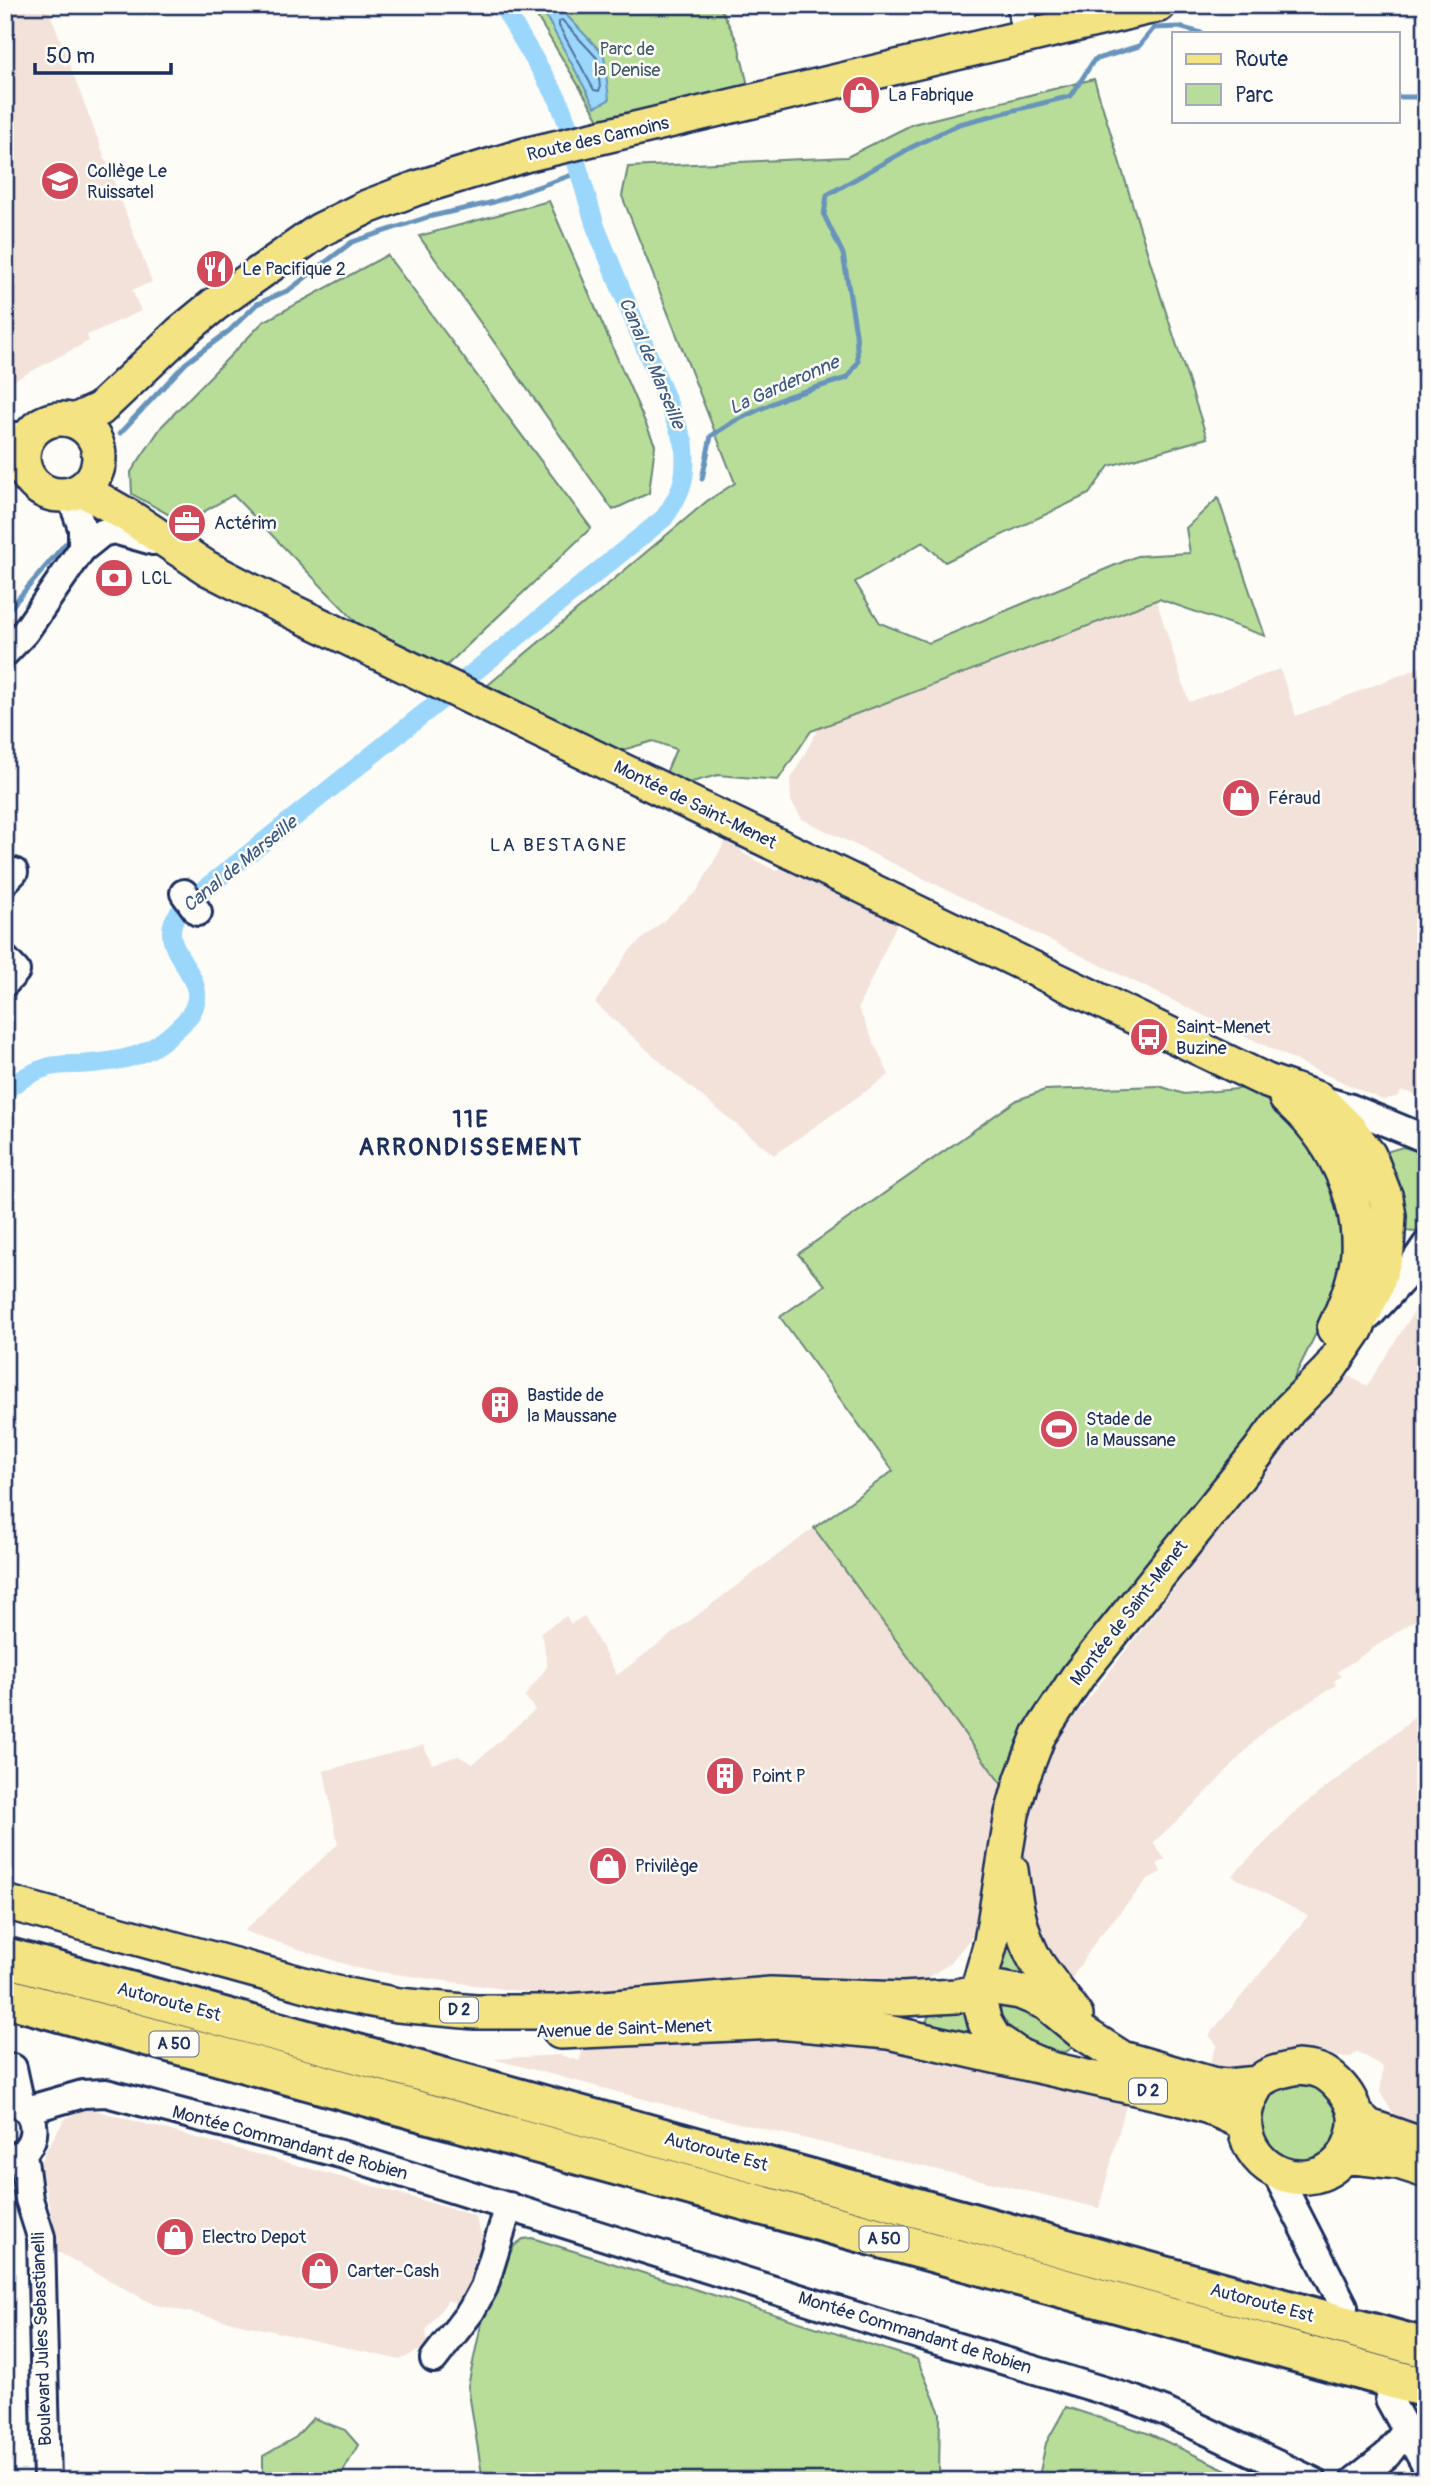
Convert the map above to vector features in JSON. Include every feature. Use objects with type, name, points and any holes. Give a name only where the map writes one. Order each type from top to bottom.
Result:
[{"type":"highway","name":"Autoroute Est","points":[[5,1957],[1426,2348]]},
{"type":"highway","name":"A 50","points":[[5,1997],[1426,2388]]},
{"type":"main road","name":"Route des Camoins","points":[[89,422],[180,333],[214,305],[320,230],[367,207],[416,188],[526,155],[1024,21],[1159,5]]},
{"type":"main road","points":[[64,419],[89,422],[99,448],[100,461],[83,486],[56,495],[44,491],[16,469],[24,453],[18,436],[46,423],[64,419]]},
{"type":"main road","name":"Montée de Saint-Menet","points":[[83,486],[207,568],[354,641],[1266,1081],[1320,1099],[1350,1130],[1369,1155],[1386,1198],[1388,1240],[1376,1287],[1356,1330],[1328,1371],[1293,1406],[1078,1676],[1039,1735],[1012,1814],[991,1942],[977,1992]]},
{"type":"main road","name":"Montée de Saint-Menet","points":[[1266,1081],[1309,1120],[1328,1145],[1353,1202],[1358,1254],[1345,1307],[1329,1342],[1293,1406]]},
{"type":"main road","name":"Montée de Saint-Menet","points":[[1008,1843],[1015,1902],[1036,1962],[1106,2049]]},
{"type":"main road","name":"Avenue de Saint-Menet","points":[[5,1902],[336,1993],[398,2005],[475,2012],[556,2012],[771,1994],[902,2000],[926,1998]]},
{"type":"main road","name":"Avenue de Saint-Menet","points":[[5,1918],[297,1998],[394,2021],[447,2029],[533,2032],[778,2022],[888,2032],[1179,2098],[1209,2107],[1244,2123]]},
{"type":"main road","name":"Montée de Saint-Menet","points":[[926,1998],[956,1984],[973,1969],[991,1942]]},
{"type":"main road","name":"D 2","points":[[926,1998],[995,1988],[1020,1992],[1046,2003],[1080,2031],[1122,2058],[1212,2084],[1227,2086],[1258,2083]]},
{"type":"main road","points":[[977,1992],[985,2024],[994,2038],[1020,2056],[1048,2068]]},
{"type":"main road","points":[[1426,2146],[1369,2126],[1355,2114],[1345,2091],[1331,2077],[1321,2071],[1298,2067],[1276,2072],[1258,2083],[1248,2103],[1244,2123],[1248,2144],[1259,2161],[1276,2173],[1290,2178],[1306,2178],[1333,2165],[1398,2162],[1426,2171]]},
{"type":"main road","points":[[1333,2165],[1354,2136],[1355,2114]]},
{"type":"street","points":[[82,549],[83,486]]},
{"type":"street","points":[[5,653],[25,632],[82,549],[102,533],[114,530],[175,549]]},
{"type":"street","points":[[5,959],[16,971],[5,983]]},
{"type":"street","points":[[1320,1099],[1351,1108],[1422,1138]]},
{"type":"street","points":[[1369,1155],[1392,1140],[1422,1138]]},
{"type":"street","name":"Montée de Saint-Menet","points":[[1369,1155],[1355,1177],[1353,1202],[1373,1230],[1388,1240],[1426,1243]]},
{"type":"street","name":"Montée de Saint-Menet","points":[[1356,1330],[1403,1279],[1426,1243]]},
{"type":"street","name":"Montée Commandant de Robien","points":[[11,2159],[30,2146],[17,2093],[70,2098],[83,2094],[106,2093],[344,2155],[898,2329],[1132,2399],[1166,2412],[1312,2481]]},
{"type":"street","name":"Boulevard Jules Sebastianelli","points":[[11,2159],[29,2199],[41,2237],[47,2481]]},
{"type":"street","points":[[1305,2232],[1306,2213],[1333,2165]]},
{"type":"street","points":[[1276,2173],[1345,2306]]},
{"type":"street","points":[[434,2359],[471,2311],[485,2287],[509,2206]]},
{"type":"street","points":[[1389,2399],[1426,2466]]},
{"type":"street","points":[[1354,2481],[1387,2455],[1405,2432]]},
{"type":"shaded area","name":"Collège Le Ruissatel","points":[[5,5],[47,5],[152,282],[132,290],[141,311],[87,335],[89,341],[5,385]]},
{"type":"shaded area","points":[[1152,587],[1189,702],[1280,669],[1296,716],[1426,665],[1426,1113],[1420,1095],[1402,1091],[1396,1097],[1383,1100],[1313,1069],[802,819],[791,801],[790,781],[825,716]]},
{"type":"shaded area","points":[[729,835],[744,854],[776,871],[790,864],[900,917],[858,1008],[889,1075],[774,1155],[672,1072],[595,1003],[629,951],[697,891]]},
{"type":"shaded area","points":[[1426,1293],[1426,1613],[1337,1672],[1341,1676],[1334,1681],[1336,1685],[1265,1730],[1206,1793],[1153,1843],[1165,1859],[1157,1864],[1161,1872],[1148,1879],[1097,1939],[1068,1984],[1036,1924],[1027,1890],[1025,1835],[1034,1791],[1059,1737],[1194,1562],[1278,1446],[1344,1373],[1367,1386]]},
{"type":"shaded area","points":[[814,1528],[1002,1785],[975,1933],[950,1963],[925,1980],[910,1984],[851,1979],[591,2001],[360,1969],[244,1931],[338,1844],[324,1771],[423,1745],[432,1764],[458,1756],[473,1764],[535,1710],[525,1696],[547,1667],[540,1633],[566,1616],[571,1624],[584,1616],[617,1675]]},
{"type":"shaded area","points":[[1426,1703],[1426,2132],[1395,2117],[1380,2092],[1383,2067],[1357,2051],[1351,2057],[1338,2057],[1322,2051],[1302,2050],[1264,2058],[1244,2072],[1207,2069],[1217,2045],[1209,2035],[1308,1916],[1232,1876],[1296,1811],[1406,1725]]},
{"type":"shaded area","points":[[774,2035],[879,2040],[1127,2101],[1099,2208],[693,2112],[493,2059],[560,2055],[579,2061],[585,2043]]},
{"type":"shaded area","points":[[83,2110],[94,2110],[475,2216],[483,2240],[469,2287],[456,2304],[448,2300],[426,2330],[428,2346],[400,2360],[153,2304],[56,2251],[54,2225],[40,2165],[65,2119]]},
{"type":"green space","name":"Parc de la Denise","points":[[530,5],[719,5],[738,43],[749,90],[603,126]]},
{"type":"green space","points":[[1094,79],[1207,438],[1109,466],[1089,494],[945,562],[923,542],[855,582],[880,623],[929,643],[1137,556],[1190,553],[1186,528],[1218,498],[1265,636],[1159,599],[811,731],[778,780],[718,775],[681,785],[664,778],[676,749],[653,741],[613,753],[482,690],[707,501],[735,483],[622,196],[628,167],[847,157],[913,124]]},
{"type":"green space","points":[[549,201],[655,445],[649,493],[613,510],[419,236]]},
{"type":"green space","points":[[387,255],[591,528],[445,667],[365,631],[233,495],[184,523],[132,494],[131,472],[162,426],[263,322]]},
{"type":"green space","name":"Stade de la Maussane","points":[[1159,1086],[1184,1094],[1248,1088],[1291,1117],[1337,1180],[1344,1238],[1339,1276],[1328,1309],[1290,1386],[1202,1494],[1204,1500],[1042,1700],[1017,1741],[1002,1785],[814,1528],[893,1471],[780,1317],[825,1285],[798,1254],[1017,1100],[1045,1090]]},
{"type":"green space","points":[[1403,1147],[1426,1154],[1426,1229],[1419,1232],[1399,1228],[1384,1158],[1389,1151]]},
{"type":"green space","points":[[1012,1941],[1038,1979],[996,1979],[1005,1944]]},
{"type":"green space","points":[[989,1997],[1013,2000],[1074,2043],[1073,2047],[1066,2052],[1053,2051],[1010,2037]]},
{"type":"green space","points":[[968,2002],[982,2038],[928,2027],[926,2022],[930,2013]]},
{"type":"green space","points":[[1319,2081],[1338,2111],[1338,2136],[1320,2156],[1306,2161],[1291,2160],[1278,2154],[1261,2131],[1260,2116],[1266,2099],[1281,2085]]},
{"type":"green space","points":[[532,2238],[917,2359],[940,2413],[939,2475],[944,2481],[483,2481],[468,2386],[482,2320],[493,2300],[506,2256],[523,2239]]},
{"type":"green space","points":[[1066,2407],[1150,2434],[1250,2481],[1038,2481],[1046,2443]]},
{"type":"green space","points":[[313,2418],[345,2430],[358,2445],[338,2481],[263,2481],[263,2456],[296,2437]]},
{"type":"water","points":[[557,5],[604,55],[609,100],[595,107],[541,7]]},
{"type":"waterway","name":"Canal de Marseille","points":[[502,5],[558,99],[569,128]]},
{"type":"waterway","name":"La Garderonne","points":[[702,479],[711,436],[733,422],[786,397],[847,378],[858,362],[843,254],[824,215],[827,195],[959,124],[1071,96],[1094,60],[1139,46],[1154,28],[1179,27],[1197,32]]},
{"type":"waterway","name":"La Garderonne","points":[[1400,97],[1426,97]]},
{"type":"waterway","name":"Canal de Marseille","points":[[463,681],[664,518],[683,482],[684,442],[596,228],[576,161]]},
{"type":"waterway","points":[[120,433],[186,363],[229,331],[257,304],[289,290],[352,242],[428,217],[494,202],[572,175]]},
{"type":"waterway","points":[[5,614],[65,544]]},
{"type":"waterway","name":"Canal de Marseille","points":[[5,1090],[48,1067],[115,1061],[140,1054],[173,1033],[194,1007],[197,994],[172,936],[173,923],[178,914],[201,892],[447,695]]},
{"type":"place","name":"La Fabrique","points":[[861,95]]},
{"type":"place","name":"Collège Le Ruissatel","points":[[60,181]]},
{"type":"place","name":"Le Pacifique 2","points":[[215,269]]},
{"type":"place","name":"Actérim","points":[[187,523]]},
{"type":"place","name":"LCL","points":[[114,578]]},
{"type":"place","name":"Féraud","points":[[1241,798]]},
{"type":"place","name":"Saint-Menet Buzine","points":[[1149,1037]]},
{"type":"place","name":"Bastide de la Maussane","points":[[500,1405]]},
{"type":"place","name":"Stade de la Maussane","points":[[1059,1429]]},
{"type":"place","name":"Point P","points":[[725,1776]]},
{"type":"place","name":"Privilège","points":[[608,1866]]},
{"type":"place","name":"Electro Depot","points":[[175,2237]]},
{"type":"place","name":"Carter-Cash","points":[[320,2271]]},
{"type":"district","name":"LA BESTAGNE","points":[[559,845]]},
{"type":"district","name":"11E ARRONDISSEMENT","points":[[471,1133]]}]
